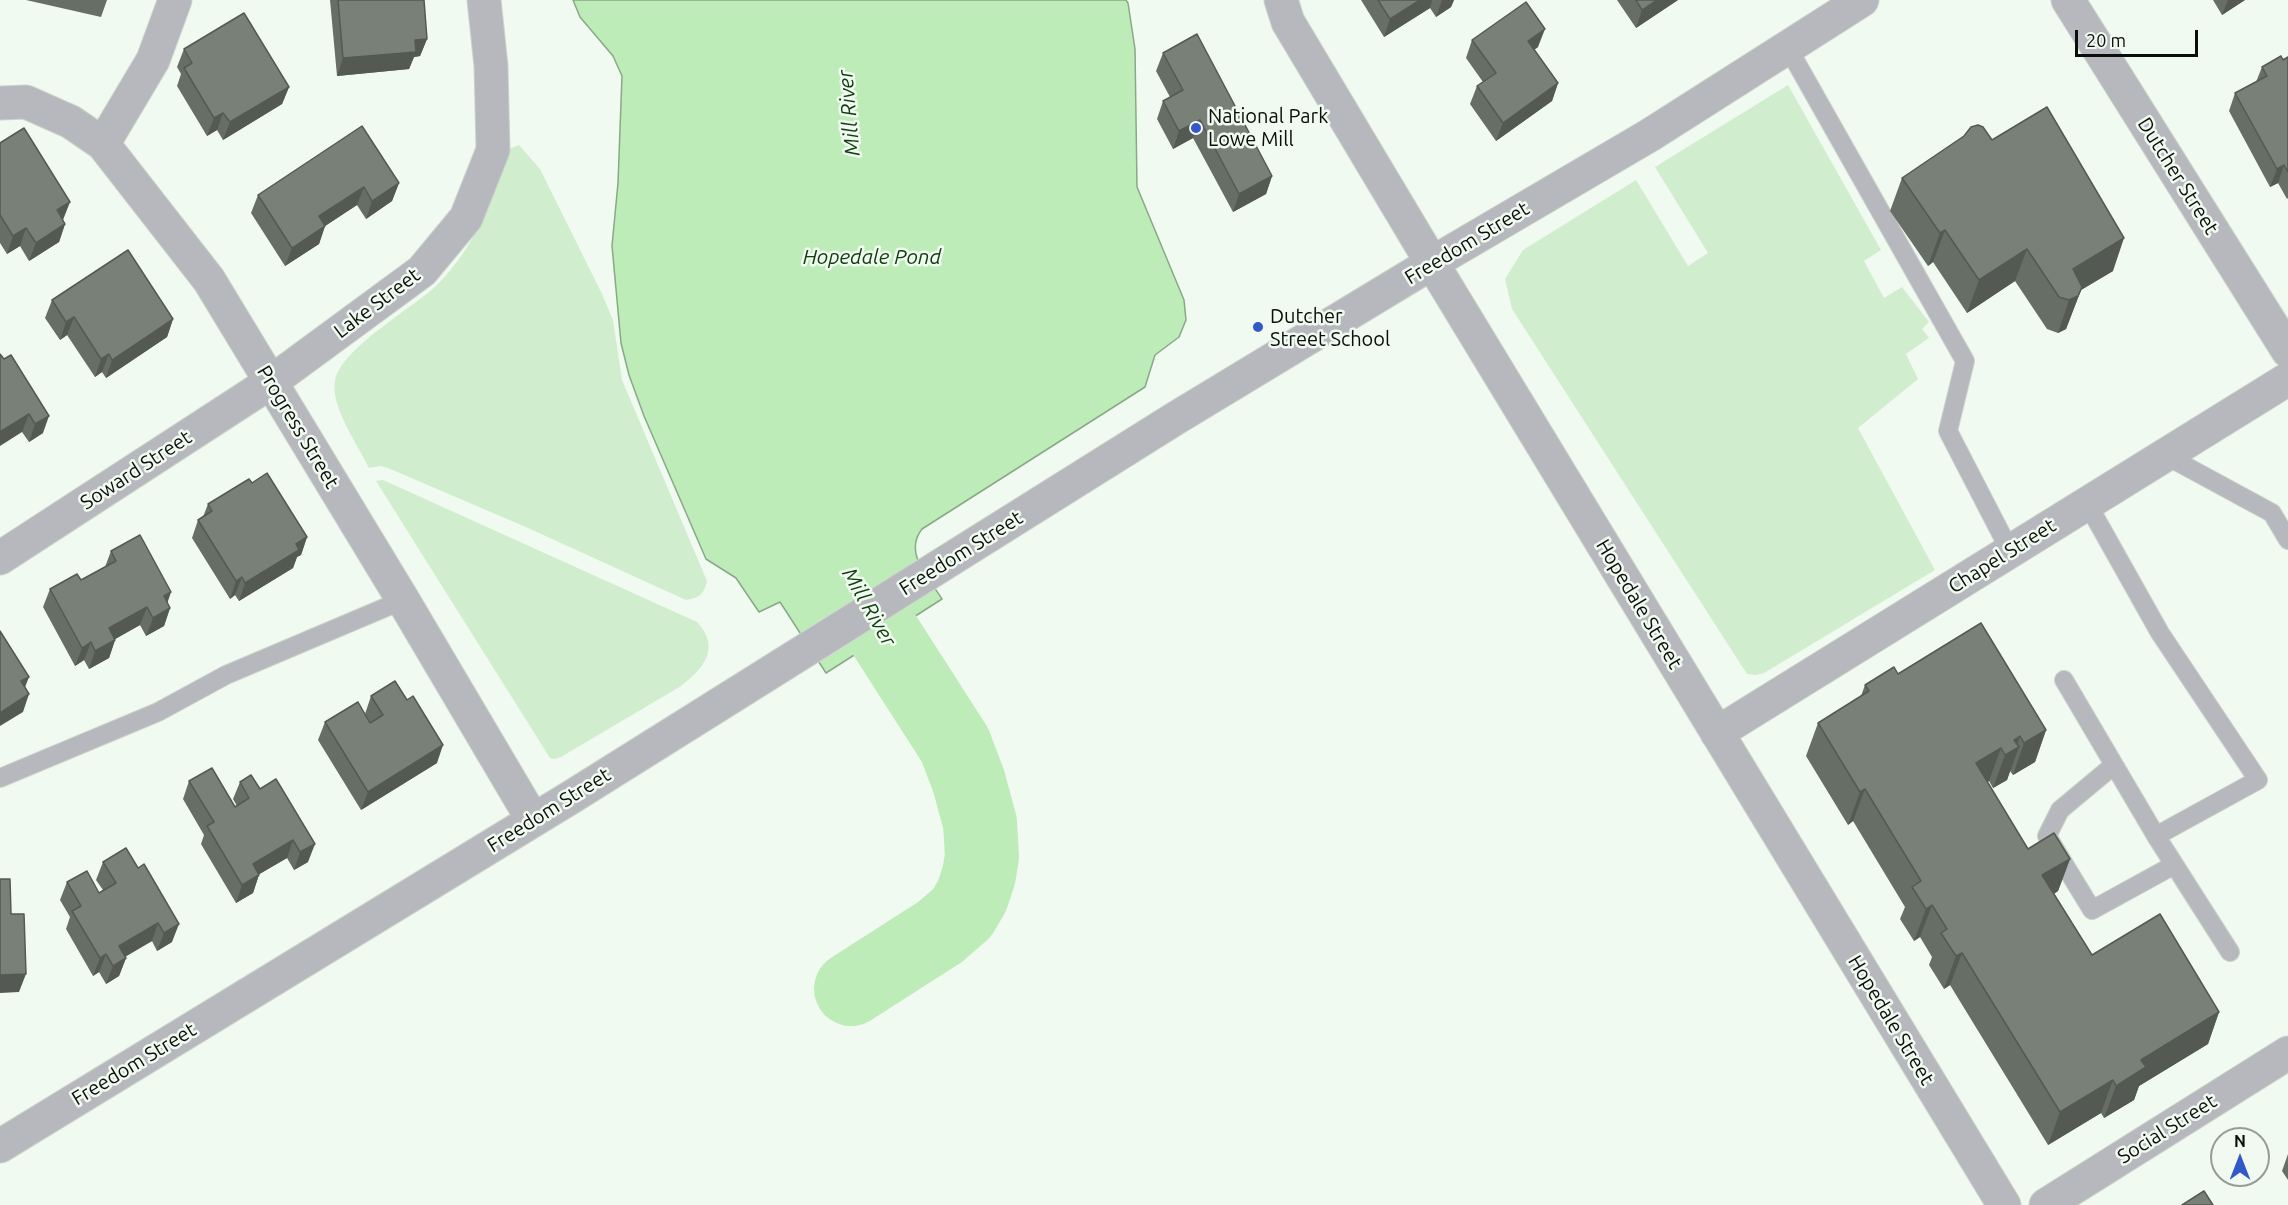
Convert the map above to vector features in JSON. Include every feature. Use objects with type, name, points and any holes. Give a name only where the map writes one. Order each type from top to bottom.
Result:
[{"type":"street","points":[[103,144],[153,60],[175,0]]},
{"type":"street","name":"Lake Street","points":[[271,382],[423,271],[466,218],[493,150],[491,66],[484,0]]},
{"type":"street","name":"Hopedale Street","points":[[1281,0],[1288,21],[1432,263],[2004,1205]]},
{"type":"street","name":"Freedom Street","points":[[0,1146],[533,820],[1176,418],[1432,263],[1650,135],[1862,0]]},
{"type":"street","name":"Dutcher Street","points":[[2068,0],[2288,351]]},
{"type":"street","name":"Progress Street","points":[[0,104],[26,102],[71,122],[103,144],[209,280],[533,820]]},
{"type":"street","name":"Chapel Street","points":[[1717,733],[2288,379]]},
{"type":"street","name":"Soward Street","points":[[0,558],[271,382]]},
{"type":"street","name":"Social Street","points":[[2046,1205],[2288,1053]]},
{"type":"lane","points":[[1788,48],[1965,362],[1948,431],[2010,551]]},
{"type":"lane","points":[[2165,455],[2272,513],[2288,540]]},
{"type":"lane","points":[[2087,503],[2160,633],[2258,780],[2156,836]]},
{"type":"lane","points":[[0,778],[158,712],[226,675],[403,600]]},
{"type":"lane","points":[[2064,680],[2156,836],[2230,952]]},
{"type":"lane","points":[[2114,765],[2060,810],[2047,836],[2092,910],[2174,865]]},
{"type":"shaded area","points":[[1788,85],[1881,250],[1864,261],[1884,298],[1902,287],[1929,322],[1922,329],[1929,338],[1906,354],[1918,379],[1858,428],[1935,570],[1764,673],[1756,675],[1747,674],[1512,309],[1505,279],[1523,250],[1636,180],[1688,266],[1708,253],[1655,167]]},
{"type":"shaded area","points":[[519,145],[540,169],[613,320],[622,380],[707,581],[701,595],[695,598],[686,600],[528,528],[388,468],[380,466],[369,468],[341,413],[335,391],[335,381],[340,369],[363,343],[437,285],[462,255],[489,204],[509,149]]},
{"type":"shaded area","points":[[383,480],[697,622],[708,640],[707,657],[697,672],[681,686],[561,757],[550,758],[376,481]]},
{"type":"water","name":"Hopedale Pond","points":[[573,0],[1126,0],[1128,3],[1135,49],[1137,187],[1184,300],[1186,320],[1179,337],[1155,355],[1145,387],[922,529],[915,547],[917,556],[925,574],[942,599],[826,673],[780,602],[759,612],[736,578],[706,559],[644,416],[629,375],[621,343],[612,246],[618,183],[622,76],[613,56],[580,17]]},
{"type":"building","points":[[338,0],[424,0],[427,39],[415,40],[416,52],[343,58]]},
{"type":"building","points":[[1378,0],[1420,0],[1390,19]]},
{"type":"building","points":[[1636,0],[1657,0],[1642,10]]},
{"type":"building","points":[[1526,2],[1545,29],[1528,41],[1558,83],[1503,123],[1477,86],[1496,73],[1472,40]]},
{"type":"building","points":[[244,13],[289,87],[230,122],[223,113],[214,118],[184,68],[192,63],[184,49]]},
{"type":"building","name":"National Park Lowe Mill","points":[[1197,34],[1272,176],[1239,194],[1200,120],[1179,131],[1163,101],[1183,90],[1163,53]]},
{"type":"building","points":[[2281,56],[2283,60],[2288,57],[2288,172],[2284,165],[2277,169],[2235,93],[2267,76],[2262,67]]},
{"type":"building","points":[[2047,107],[2124,238],[2073,269],[2082,287],[2078,296],[2069,300],[2059,297],[2027,249],[1979,280],[1945,230],[1940,233],[1902,178],[1964,136],[1971,127],[1978,125],[1983,127],[1992,140]]},
{"type":"building","points":[[362,126],[399,183],[372,201],[364,187],[319,216],[325,226],[292,248],[258,195]]},
{"type":"building","points":[[24,128],[70,202],[57,210],[65,224],[36,243],[26,228],[13,236],[0,215],[0,143]]},
{"type":"building","points":[[128,250],[173,319],[112,360],[109,354],[101,359],[74,317],[66,322],[52,300]]},
{"type":"building","points":[[0,354],[4,359],[11,355],[49,416],[35,424],[29,414],[0,432]]},
{"type":"building","points":[[267,473],[307,537],[296,544],[299,550],[245,583],[242,577],[236,581],[198,520],[212,511],[208,504],[249,479],[252,483]]},
{"type":"building","points":[[140,535],[171,592],[164,596],[170,608],[153,618],[147,607],[109,628],[115,640],[95,651],[91,642],[82,648],[50,589],[77,574],[81,580],[116,561],[111,551]]},
{"type":"building","points":[[1981,623],[2046,730],[2024,743],[2020,736],[2014,740],[2019,747],[2005,755],[2001,748],[1976,763],[2028,849],[2054,833],[2070,859],[2042,875],[2092,955],[2160,914],[2219,1012],[2141,1060],[2146,1067],[2116,1086],[2113,1080],[2060,1112],[1962,953],[1956,956],[1941,933],[1947,929],[1932,905],[1926,909],[1912,887],[1921,881],[1865,789],[1860,792],[1818,723],[1869,691],[1865,685],[1894,667],[1898,674]]},
{"type":"building","points":[[0,631],[29,677],[21,681],[29,694],[0,713]]},
{"type":"building","points":[[395,681],[407,700],[413,696],[443,745],[368,792],[325,722],[358,702],[370,723],[383,715],[371,696]]},
{"type":"building","points":[[212,768],[235,807],[249,798],[240,782],[251,775],[260,789],[276,779],[315,844],[300,852],[293,840],[253,864],[259,875],[242,885],[207,826],[214,822],[189,781]]},
{"type":"building","points":[[126,848],[138,868],[144,864],[179,924],[164,933],[158,923],[119,946],[126,958],[113,966],[106,954],[100,958],[72,911],[81,906],[67,882],[87,871],[99,893],[116,883],[103,862]]},
{"type":"building","points":[[0,879],[10,879],[11,914],[24,914],[26,974],[0,975]]},
{"type":"building","points":[[2204,1191],[2213,1205],[2182,1205]]},
{"type":"waterway","name":"Mill River","points":[[836,545],[841,563],[853,586],[955,745],[969,782],[980,823],[982,856],[972,896],[962,913],[940,932],[851,989]]},
{"type":"place","name":"National Park Lowe Mill","points":[[1196,128]]},
{"type":"place","name":"Dutcher Street School","points":[[1258,327]]}]
